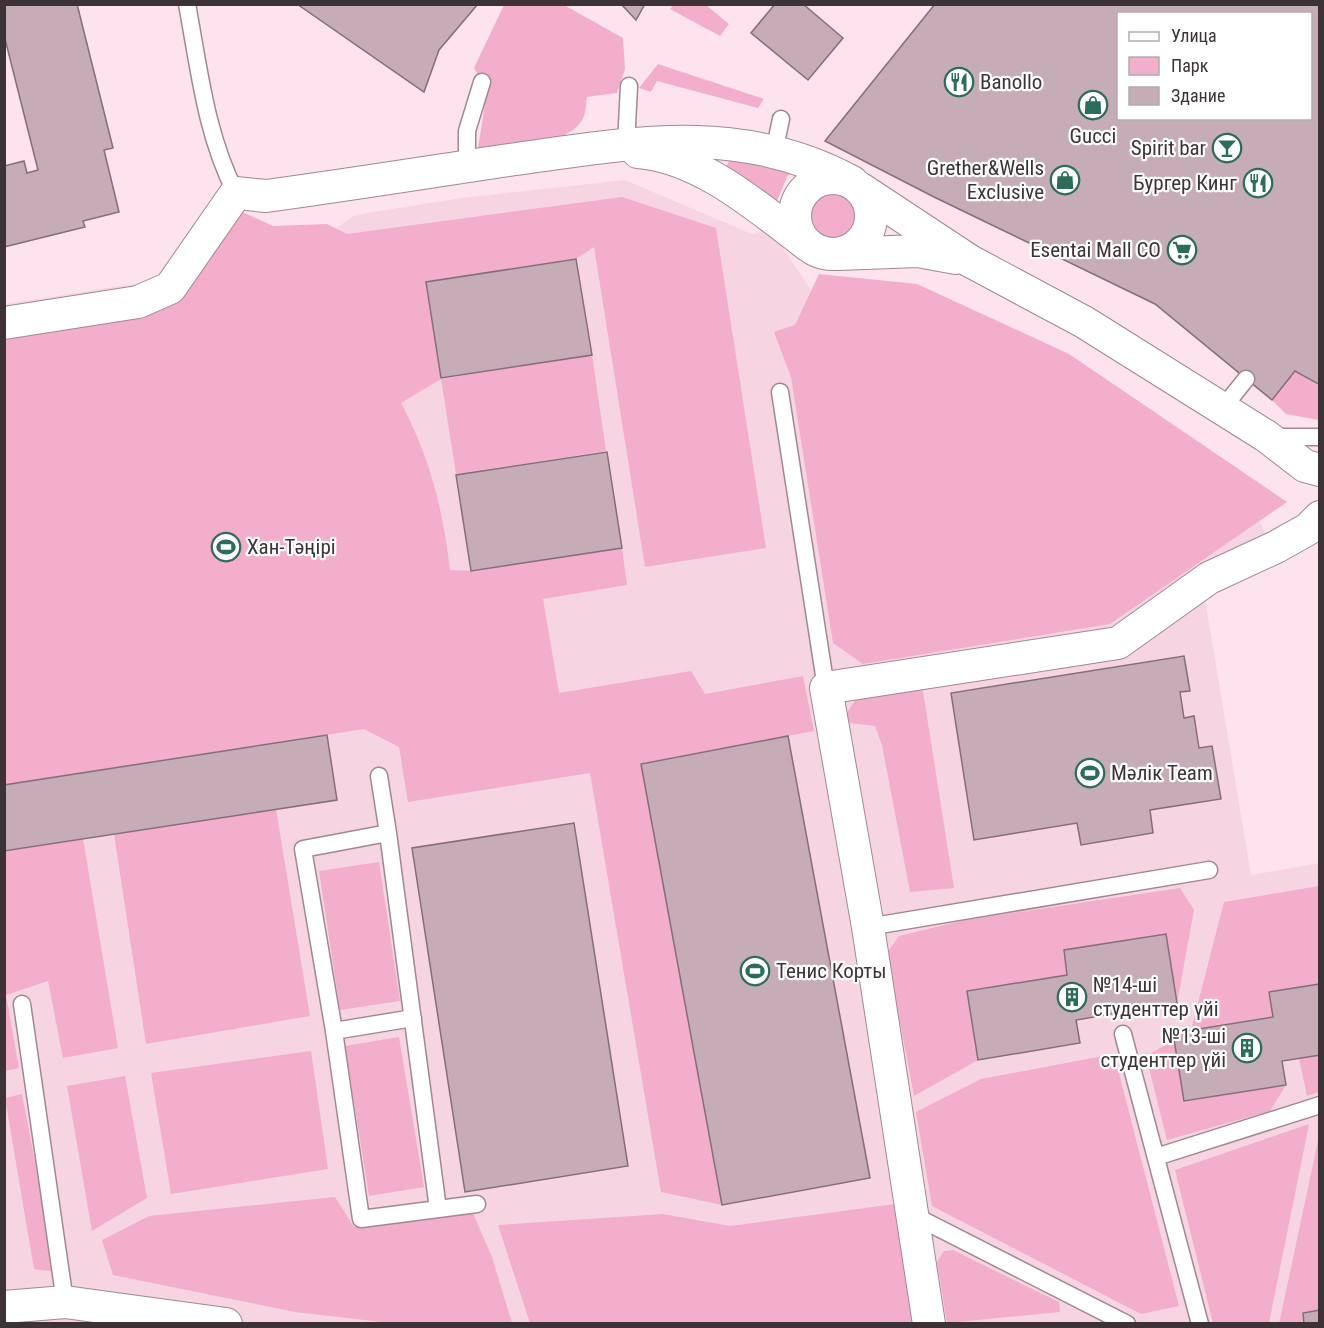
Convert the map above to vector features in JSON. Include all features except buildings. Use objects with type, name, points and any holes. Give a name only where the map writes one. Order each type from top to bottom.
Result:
[{"type":"street","points":[[4,323],[138,302],[170,288],[236,193],[266,196],[626,144],[683,141],[739,145],[802,158],[857,186],[970,261],[1084,322],[1266,436],[1305,466],[1320,470]]},
{"type":"street","points":[[592,149],[661,156],[692,168],[759,208],[823,250],[858,245],[869,229],[871,209],[857,186],[833,177],[820,180],[808,187],[800,197],[795,210],[795,223],[800,236],[823,250],[918,251],[970,261]]},
{"type":"street","points":[[1266,436],[1320,453]]},
{"type":"street","points":[[929,1323],[868,927],[826,688],[1118,643],[1209,578],[1284,543],[1308,529],[1320,517]]},
{"type":"street","points":[[5,1307],[65,1302],[226,1323]]},
{"type":"lane","points":[[187,4],[212,129],[223,167],[236,193]]},
{"type":"lane","points":[[467,166],[467,131],[471,110],[482,82]]},
{"type":"lane","points":[[626,144],[629,86]]},
{"type":"lane","points":[[774,152],[782,119]]},
{"type":"lane","points":[[1222,409],[1246,379]]},
{"type":"lane","points":[[780,392],[826,688]]},
{"type":"lane","points":[[1266,436],[1320,438]]},
{"type":"lane","points":[[379,776],[438,1209]]},
{"type":"lane","points":[[388,833],[303,849],[334,1031],[361,1219],[477,1203]]},
{"type":"lane","points":[[868,927],[1209,870]]},
{"type":"lane","points":[[22,1004],[65,1302]]},
{"type":"lane","points":[[334,1031],[412,1018]]},
{"type":"lane","points":[[1123,1034],[1200,1323]]},
{"type":"lane","points":[[1156,1157],[1320,1105]]},
{"type":"lane","points":[[914,1215],[1127,1323]]},
{"type":"lane","points":[[4,1302],[7,1323]]},
{"type":"shaded area","points":[[625,180],[752,234],[770,229],[814,294],[1246,490],[1277,560],[1205,599],[1251,875],[1319,863],[1319,1323],[5,1324],[5,304],[289,260],[355,215],[461,198]]},
{"type":"green space","points":[[504,5],[564,5],[623,38],[625,69],[617,93],[587,97],[584,116],[577,126],[566,134],[537,143],[478,148],[487,91],[474,68]]},
{"type":"green space","points":[[673,5],[706,5],[729,24],[720,36],[670,9]]},
{"type":"green space","points":[[658,64],[764,99],[758,108],[657,81],[651,92],[639,88]]},
{"type":"green space","points":[[731,157],[799,164],[787,177],[774,208],[728,172],[726,167]]},
{"type":"green space","points":[[834,189],[845,191],[854,197],[860,206],[862,217],[860,228],[854,237],[845,243],[834,245],[823,243],[814,237],[808,228],[806,217],[808,206],[814,197],[823,191]]},
{"type":"green space","points":[[622,197],[716,228],[766,548],[645,567],[594,247],[576,259],[426,283],[441,379],[401,403],[420,443],[434,484],[450,570],[471,571],[622,548],[627,585],[543,599],[559,693],[691,671],[705,694],[803,676],[814,731],[641,764],[722,1205],[661,1192],[590,773],[408,802],[399,747],[364,729],[5,785],[5,331],[149,308],[240,211],[273,226],[327,224],[347,234]]},
{"type":"green space","points":[[819,274],[917,284],[1069,354],[1287,502],[1110,624],[863,664],[833,643],[791,377],[774,332],[795,325]]},
{"type":"green space","points":[[592,355],[606,451],[456,474],[441,379]]},
{"type":"green space","points":[[1295,371],[1319,386],[1319,420],[1286,414],[1272,400]]},
{"type":"green space","points":[[922,685],[954,888],[910,892],[882,745],[875,726],[849,723],[847,713],[857,697]]},
{"type":"green space","points":[[276,809],[310,1016],[146,1044],[114,834]]},
{"type":"green space","points":[[83,839],[118,1048],[63,1058],[48,981],[6,995],[19,1068],[5,1071],[5,851]]},
{"type":"green space","points":[[379,862],[400,1001],[340,1010],[319,871]]},
{"type":"green space","points":[[1319,886],[1319,984],[1270,992],[1273,1017],[1191,1030],[1224,902]]},
{"type":"green space","points":[[1180,888],[1194,910],[1177,1003],[1166,934],[1064,950],[1067,975],[978,1060],[914,1096],[887,953],[899,936],[965,920]]},
{"type":"green space","points":[[399,1037],[424,1187],[369,1196],[345,1046]]},
{"type":"green space","points":[[1174,1040],[1184,1101],[1286,1085],[1270,1111],[1167,1140],[1146,1056]]},
{"type":"green space","points":[[311,1051],[328,1169],[171,1194],[151,1073]]},
{"type":"green space","points":[[1114,1054],[1179,1306],[1141,1314],[932,1206],[916,1112],[981,1079]]},
{"type":"green space","points":[[1319,1055],[1319,1092],[1307,1096],[1299,1058]]},
{"type":"green space","points":[[125,1076],[147,1198],[92,1231],[67,1086]]},
{"type":"green space","points":[[22,1094],[56,1272],[34,1269],[5,1098]]},
{"type":"green space","points":[[1309,1124],[1269,1323],[1213,1323],[1175,1170]]},
{"type":"green space","points":[[1319,1136],[1319,1310],[1303,1313],[1304,1323],[1279,1324]]},
{"type":"green space","points":[[335,1197],[354,1227],[472,1211],[492,1257],[512,1323],[399,1324],[295,1312],[113,1275],[102,1240],[149,1216]]},
{"type":"green space","points":[[895,1204],[916,1323],[530,1323],[498,1225],[663,1214],[730,1226]]},
{"type":"green space","points":[[953,1250],[1059,1302],[1060,1312],[947,1323],[937,1262],[944,1251]]},
{"type":"place","name":"Banollo","points":[[959,82]]},
{"type":"place","name":"Gucci","points":[[1093,105]]},
{"type":"place","name":"Spirit bar","points":[[1227,148]]},
{"type":"place","name":"Grether&Wells Exclusive","points":[[1065,180]]},
{"type":"place","name":"Бургер Кинг","points":[[1258,183]]},
{"type":"place","name":"Esentai Mall СО","points":[[1182,250]]},
{"type":"place","name":"Хан-Тәңірі","points":[[226,547]]},
{"type":"place","name":"Мәлік Team","points":[[1090,773]]},
{"type":"place","name":"Тенис Корты","points":[[755,971]]},
{"type":"place","name":"№14-ші студенттер үйі","points":[[1072,997]]},
{"type":"place","name":"№13-ші студенттер үйі","points":[[1247,1048]]}]
